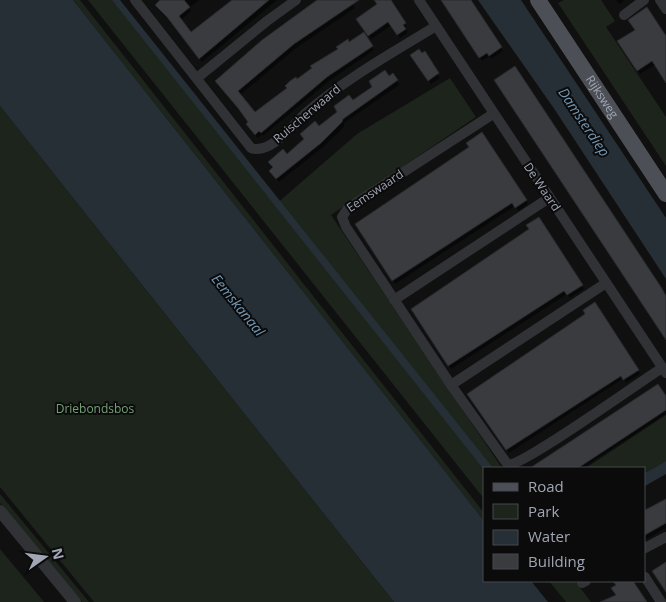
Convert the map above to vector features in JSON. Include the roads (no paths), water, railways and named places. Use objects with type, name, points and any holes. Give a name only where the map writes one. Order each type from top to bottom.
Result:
[{"type":"main road","name":"Rijksweg","points":[[538,0],[666,194]]},
{"type":"street","points":[[198,78],[267,21],[296,0]]},
{"type":"street","name":"De Waard","points":[[419,0],[664,371]]},
{"type":"street","points":[[624,15],[644,0]]},
{"type":"street","points":[[660,0],[666,9]]},
{"type":"street","name":"Ruischerwaard","points":[[138,1],[251,148],[263,150],[349,80],[436,26]]},
{"type":"street","name":"Eemswaard","points":[[494,114],[344,212],[342,217],[346,227],[394,300],[504,462],[512,464],[664,371]]},
{"type":"street","points":[[394,300],[549,198]]},
{"type":"street","points":[[451,384],[606,283]]},
{"type":"street","points":[[0,511],[75,602]]},
{"type":"street","points":[[646,547],[666,537]]},
{"type":"street","points":[[646,578],[662,602]]},
{"type":"water","name":"Eemskanaal","points":[[0,0],[73,0],[483,519],[483,582],[532,582],[548,602],[394,602],[0,106]]},
{"type":"water","points":[[112,0],[120,0],[492,467],[483,468]]},
{"type":"water","name":"Damsterdiep","points":[[478,0],[521,0],[666,218],[666,279],[555,110]]},
{"type":"water","points":[[666,461],[666,474],[646,485],[646,472]]},
{"type":"park label","name":"Driebondsbos","points":[[95,409]]}]
